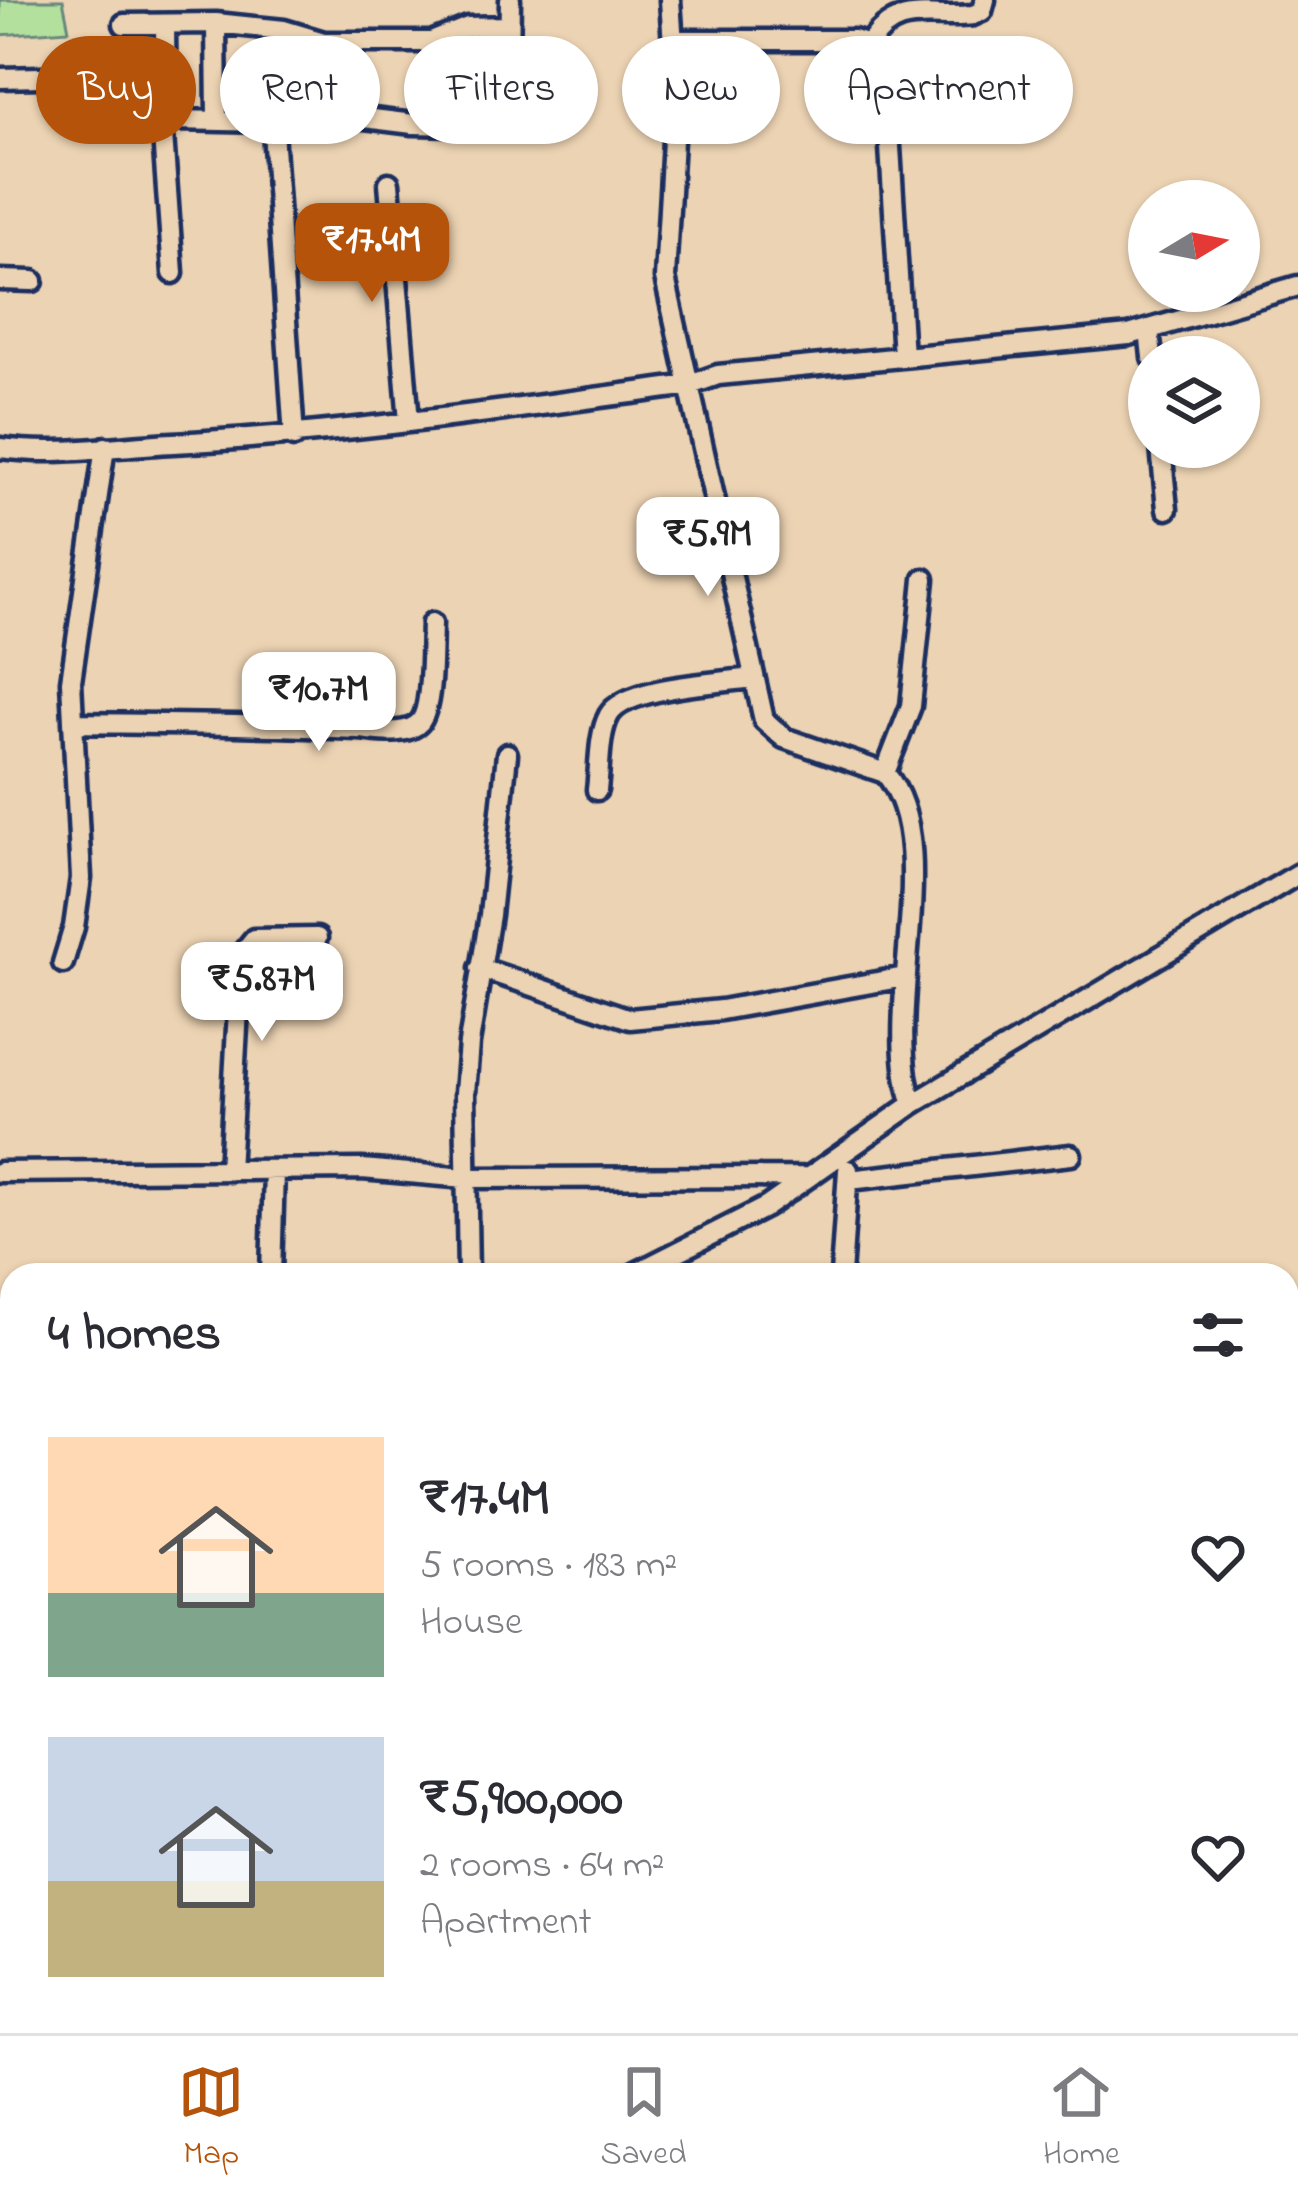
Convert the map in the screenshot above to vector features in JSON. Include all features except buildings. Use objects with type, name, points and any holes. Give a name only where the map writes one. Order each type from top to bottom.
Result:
[{"type":"street","points":[[380,120],[497,127],[508,115],[510,0]]},
{"type":"street","points":[[670,0],[673,36]]},
{"type":"street","points":[[876,36],[898,16],[973,15],[982,11],[986,0]]},
{"type":"street","points":[[124,24],[216,23],[284,30],[312,40],[430,43],[460,29],[509,26]]},
{"type":"street","points":[[216,23],[217,120]]},
{"type":"street","points":[[165,24],[165,36]]},
{"type":"street","points":[[0,78],[36,77]]},
{"type":"street","points":[[196,120],[220,120]]},
{"type":"street","points":[[164,144],[173,273]]},
{"type":"street","points":[[274,144],[294,436]]},
{"type":"street","points":[[673,144],[664,278],[764,720],[784,739],[885,773],[895,784],[906,814],[911,850],[905,977],[907,1086],[914,1104]]},
{"type":"street","points":[[888,144],[903,356]]},
{"type":"street","points":[[389,183],[409,422]]},
{"type":"street","points":[[0,280],[33,280]]},
{"type":"street","points":[[0,448],[65,454],[105,447],[294,436],[690,386],[718,375],[1129,335],[1298,286]]},
{"type":"street","points":[[1149,330],[1150,336]]},
{"type":"street","points":[[63,963],[81,878],[71,681],[105,447]]},
{"type":"street","points":[[1163,468],[1167,509]]},
{"type":"street","points":[[885,773],[910,706],[924,579]]},
{"type":"street","points":[[74,723],[394,731],[414,727],[422,721],[427,706],[432,623]]},
{"type":"street","points":[[597,790],[609,716],[620,704],[641,694],[753,678]]},
{"type":"street","points":[[468,1263],[467,1060],[490,915],[507,754]]},
{"type":"street","points":[[656,1263],[766,1207],[914,1104],[1298,874]]},
{"type":"street","points":[[229,1171],[241,955],[254,939],[317,938]]},
{"type":"street","points":[[480,968],[630,1019],[721,1010],[905,977]]},
{"type":"street","points":[[842,1263],[848,1154]]},
{"type":"street","points":[[849,1180],[1071,1155]]},
{"type":"street","points":[[0,1172],[362,1169],[466,1178],[809,1178]]},
{"type":"street","points":[[271,1263],[274,1170]]},
{"type":"green space","points":[[0,0],[63,0],[69,30],[0,35]]}]
